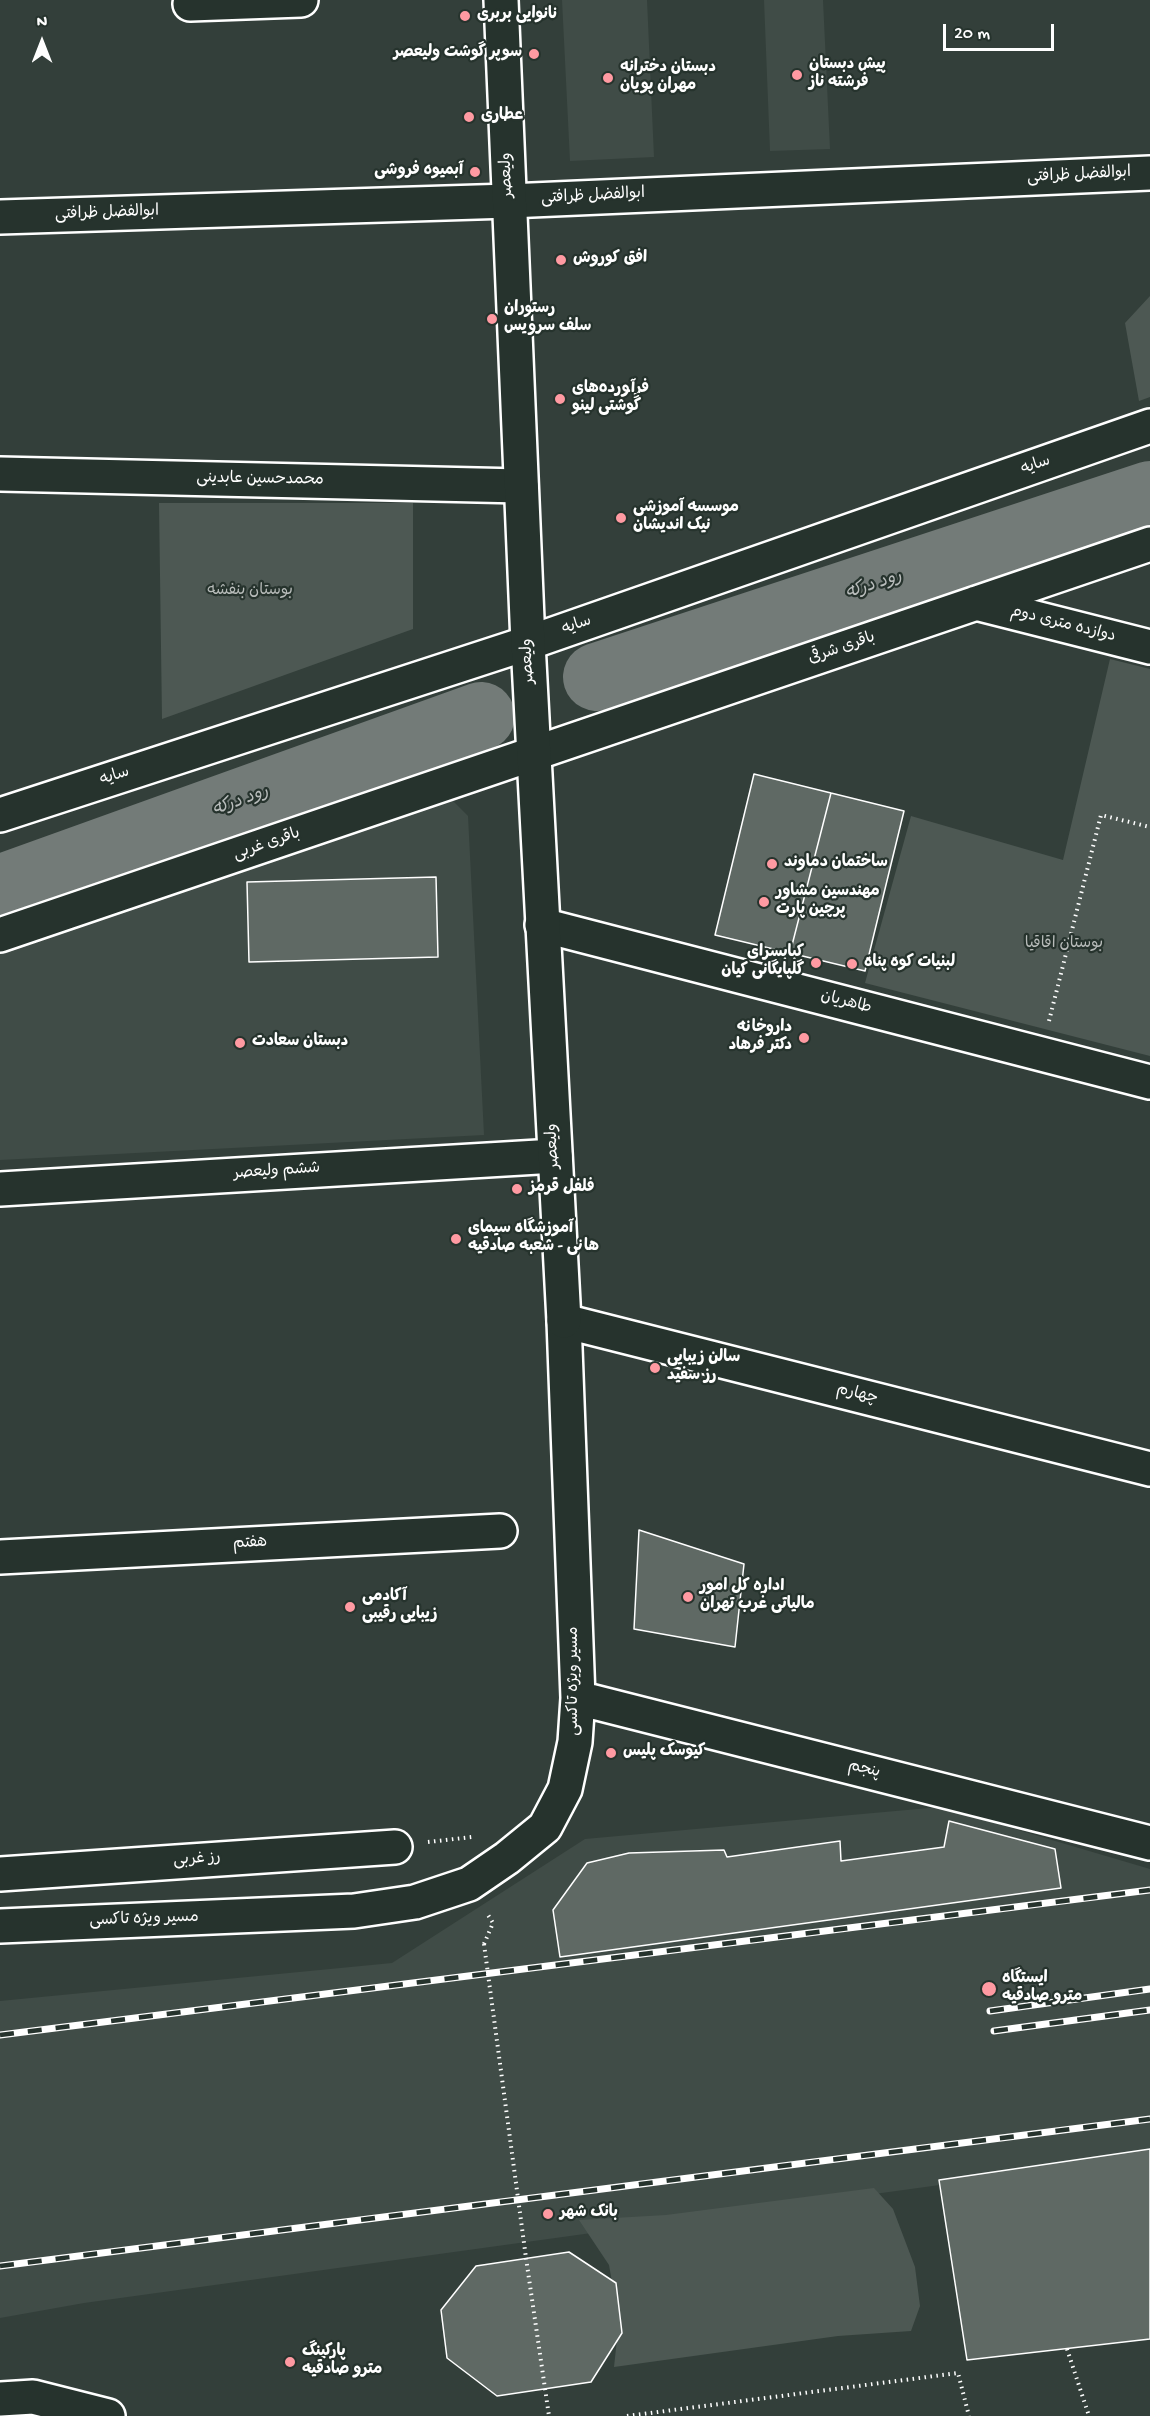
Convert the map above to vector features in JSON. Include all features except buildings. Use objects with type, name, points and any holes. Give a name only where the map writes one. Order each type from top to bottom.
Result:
[{"type":"street","points":[[190,4],[300,0]]},
{"type":"street","name":"ولیعصر","points":[[501,0],[533,754],[564,1321]]},
{"type":"street","name":"ابوالفضل ظرافتی","points":[[0,217],[509,201],[1150,172]]},
{"type":"street","name":"سایه","points":[[0,814],[528,643],[1150,426]]},
{"type":"street","name":"محمدحسین عابدینی","points":[[0,474],[521,486]]},
{"type":"street","name":"باقری شرقی","points":[[533,754],[1150,544]]},
{"type":"street","name":"دوازده متری دوم","points":[[976,603],[1150,647]]},
{"type":"street","name":"باقری غربی","points":[[0,936],[533,754]]},
{"type":"street","name":"طاهریان","points":[[543,925],[1150,1082]]},
{"type":"street","name":"ششم ولیعصر","points":[[0,1189],[555,1156]]},
{"type":"street","name":"چهارم","points":[[564,1321],[1150,1469]]},
{"type":"street","name":"مسیر ویژه تاکسی","points":[[0,1926],[354,1911],[415,1902],[469,1884],[507,1858],[544,1827],[565,1789],[575,1742],[578,1698],[564,1321]]},
{"type":"street","name":"هفتم","points":[[0,1557],[500,1531]]},
{"type":"street","name":"پنجم","points":[[578,1698],[1150,1843]]},
{"type":"street","name":"رز غربی","points":[[0,1874],[395,1847]]},
{"type":"street","points":[[0,2398],[33,2397],[108,2416]]},
{"type":"path","points":[[1040,1053],[1101,815],[1150,827]]},
{"type":"path","points":[[493,1923],[484,1944],[549,2416]]},
{"type":"path","points":[[1067,2349],[1089,2416]]},
{"type":"path","points":[[627,2416],[958,2373],[969,2416]]},
{"type":"shaded area","name":"دبستان دخترانه مهران پويان","points":[[562,0],[647,0],[654,157],[570,161]]},
{"type":"shaded area","name":"پیش دبستان فرشته ناز","points":[[764,0],[823,0],[830,149],[770,151]]},
{"type":"shaded area","name":"دبستان سعادت","points":[[448,796],[468,816],[484,1135],[0,1160],[0,951]]},
{"type":"shaded area","points":[[940,1807],[1150,1869],[1150,2156],[84,2303],[0,2318],[0,2001],[392,1963],[585,1839]]},
{"type":"green space","points":[[1150,296],[1150,397],[1139,401],[1125,323]]},
{"type":"green space","name":"بوستان بنفشه","points":[[159,503],[413,503],[413,629],[162,719]]},
{"type":"green space","name":"بوستان اقاقیا","points":[[1110,659],[1150,669],[1150,1056],[865,983],[911,816],[1063,860]]},
{"type":"green space","points":[[874,2188],[893,2209],[915,2267],[920,2306],[911,2331],[838,2336],[614,2367],[619,2321],[609,2265],[579,2220],[666,2215]]},
{"type":"waterway","name":"رود درکه","points":[[597,677],[1150,495]]},
{"type":"waterway","name":"رود درکه","points":[[0,889],[481,716]]},
{"type":"railway","points":[[0,2035],[1150,1890]]},
{"type":"railway","points":[[990,2011],[1150,1989]]},
{"type":"railway","points":[[994,2031],[1150,2010]]},
{"type":"railway","points":[[0,2266],[1150,2119]]},
{"type":"place","name":"نانوایی بربری","points":[[465,16]]},
{"type":"place","name":"سوپر گوشت ولیعصر","points":[[534,54]]},
{"type":"place","name":"پیش دبستان فرشته ناز","points":[[797,75]]},
{"type":"place","name":"دبستان دخترانه مهران پويان","points":[[608,78]]},
{"type":"place","name":"عطاری","points":[[469,117]]},
{"type":"place","name":"آبمیوه فروشی","points":[[475,172]]},
{"type":"place","name":"افق کوروش","points":[[561,260]]},
{"type":"place","name":"رستوران سلف سرویس","points":[[492,319]]},
{"type":"place","name":"فرآورده‌های گوشتی لینو","points":[[560,399]]},
{"type":"place","name":"موسسه آموزشی نیک اندیشان","points":[[621,518]]},
{"type":"place","name":"ساختمان دماوند","points":[[772,864]]},
{"type":"place","name":"مهندسین مشاور پرچین پارت","points":[[764,902]]},
{"type":"place","name":"کبابسرای گلپایگانی کیان","points":[[816,963]]},
{"type":"place","name":"لبنیات کوه پناه","points":[[852,964]]},
{"type":"place","name":"داروخانه دکتر فرهاد","points":[[804,1038]]},
{"type":"place","name":"دبستان سعادت","points":[[240,1043]]},
{"type":"place","name":"فلفل قرمز","points":[[517,1189]]},
{"type":"place","name":"آموزشگاه سیمای هانی - شعبه صادقیه","points":[[456,1239]]},
{"type":"place","name":"سالن زیبایی رز سفید","points":[[655,1368]]},
{"type":"place","name":"اداره کل امور مالیاتی غرب تهران","points":[[688,1597]]},
{"type":"place","name":"آکادمی زیبایی رقیبی","points":[[350,1607]]},
{"type":"place","name":"کیوسک پلیس","points":[[611,1753]]},
{"type":"place","name":"ایستگاه مترو صادقیه","points":[[989,1989]]},
{"type":"place","name":"بانک شهر","points":[[548,2214]]},
{"type":"place","name":"پارکینگ مترو صادقیه","points":[[290,2362]]}]
